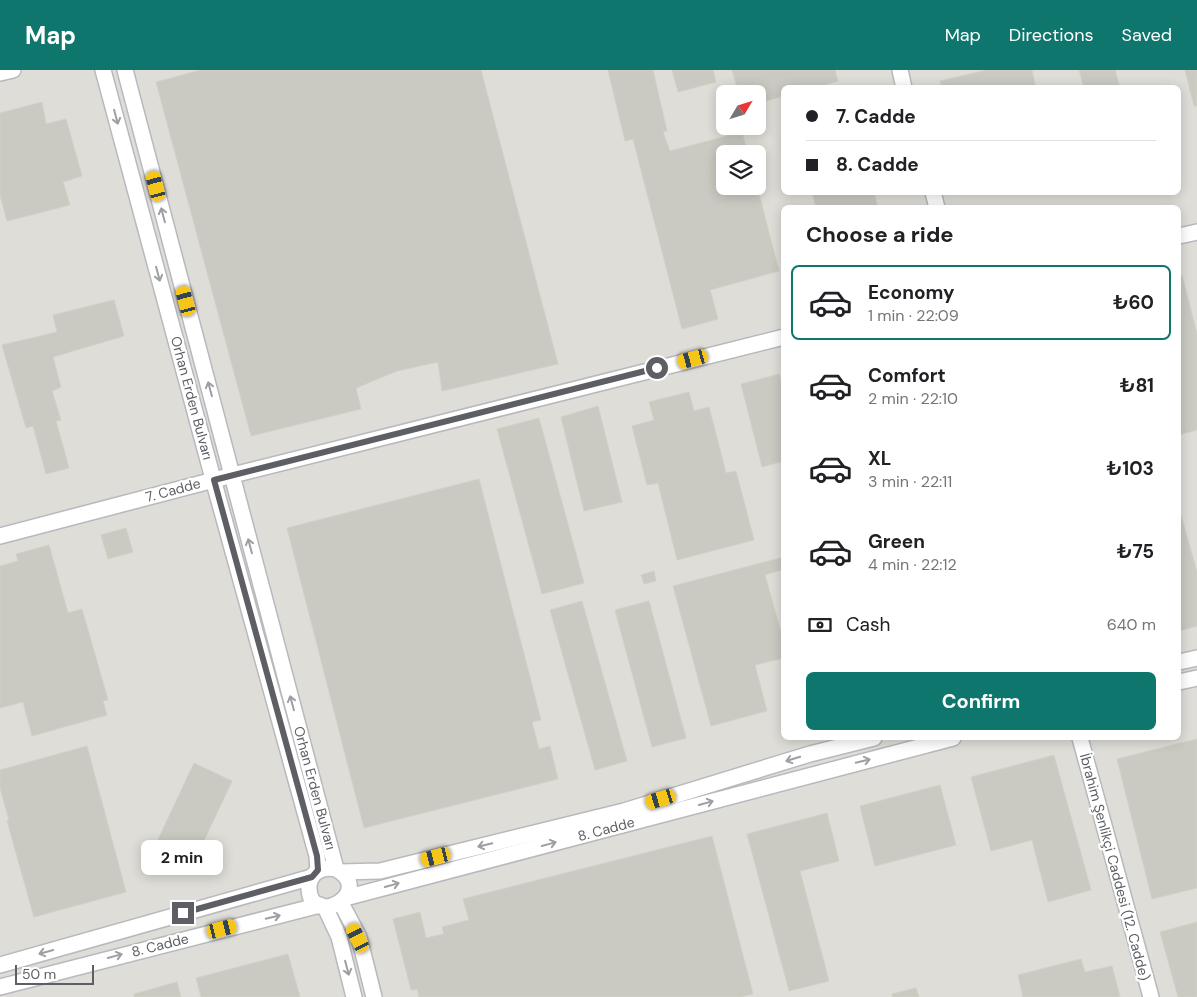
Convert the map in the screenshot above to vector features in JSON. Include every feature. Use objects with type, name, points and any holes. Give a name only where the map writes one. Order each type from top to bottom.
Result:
[{"type":"street","points":[[0,73],[13,70]]},
{"type":"street","name":"Orhan Erden Bulvarı","points":[[103,70],[317,856],[315,874],[309,890],[311,896],[323,906],[339,937],[354,997]]},
{"type":"street","name":"Orhan Erden Bulvarı","points":[[124,70],[338,870]]},
{"type":"street","points":[[900,70],[903,85]]},
{"type":"street","points":[[1181,236],[1197,232]]},
{"type":"street","name":"7. Cadde","points":[[0,536],[233,475],[781,338]]},
{"type":"street","points":[[1181,662],[1197,658]]},
{"type":"street","points":[[1181,682],[1197,678]]},
{"type":"street","name":"8. Cadde","points":[[338,870],[380,871],[624,811],[810,754],[866,740]]},
{"type":"street","name":"8. Cadde","points":[[343,901],[947,740]]},
{"type":"street","name":"İbrahim Şenlikçi Caddesi (12. Cadde)","points":[[1081,740],[1151,997]]},
{"type":"street","name":"Orhan Erden Bulvarı","points":[[315,874],[324,868],[338,870],[345,876],[349,887],[343,901],[358,938],[374,997]]},
{"type":"street","name":"8. Cadde","points":[[0,965],[315,874]]},
{"type":"street","points":[[323,906],[336,906],[343,901]]},
{"type":"street","name":"8. Cadde","points":[[0,987],[323,906]]},
{"type":"shaded area","points":[[0,70],[1197,70],[1197,997],[0,997]]},
{"type":"building","points":[[201,70],[481,70],[558,364],[442,391],[438,362],[397,371],[356,388],[361,409],[251,436],[156,82]]},
{"type":"building","points":[[608,70],[653,70],[667,131],[663,132],[670,151],[731,135],[743,135],[746,145],[716,145],[716,195],[759,195],[779,271],[710,290],[718,319],[682,329],[633,139],[625,141]]},
{"type":"building","points":[[672,70],[713,70],[716,82],[678,92]]},
{"type":"building","points":[[732,70],[835,70],[838,81],[824,85],[781,85],[781,97],[766,101],[766,85],[736,85]]},
{"type":"building","points":[[987,70],[1032,70],[1035,85],[941,85],[940,81]]},
{"type":"building","points":[[1079,70],[1115,70],[1119,85],[1083,85]]},
{"type":"building","points":[[1185,70],[1197,70],[1197,106],[1194,106]]},
{"type":"building","points":[[42,102],[46,124],[66,119],[82,176],[63,182],[70,205],[7,221],[0,195],[0,113]]},
{"type":"building","points":[[813,195],[875,195],[877,205],[815,205]]},
{"type":"building","points":[[1181,275],[1197,334],[1197,430],[1181,434]]},
{"type":"building","points":[[114,300],[124,336],[53,357],[61,387],[52,391],[61,420],[56,421],[69,468],[46,474],[33,426],[26,428],[2,345],[57,332],[53,315]]},
{"type":"building","points":[[779,374],[781,382],[781,462],[762,467],[741,384]]},
{"type":"building","points":[[689,392],[694,411],[709,407],[726,473],[736,471],[754,540],[677,560],[658,483],[647,485],[632,426],[654,420],[649,402]]},
{"type":"building","points":[[598,406],[622,502],[584,511],[561,417]]},
{"type":"building","points":[[539,418],[584,583],[542,594],[497,429]]},
{"type":"building","points":[[479,479],[541,720],[532,722],[539,749],[550,746],[558,779],[364,828],[287,528]]},
{"type":"building","points":[[1181,515],[1197,572],[1197,626],[1181,630]]},
{"type":"building","points":[[126,528],[133,552],[108,559],[101,535]]},
{"type":"building","points":[[49,545],[68,613],[82,609],[108,700],[103,701],[107,715],[32,736],[23,702],[0,708],[0,566],[18,561],[16,554]]},
{"type":"building","points":[[781,558],[781,570],[765,575],[781,632],[781,659],[755,665],[767,711],[711,726],[673,586]]},
{"type":"building","points":[[654,571],[656,581],[644,584],[641,575]]},
{"type":"building","points":[[582,601],[627,761],[595,770],[550,610]]},
{"type":"building","points":[[649,601],[686,738],[652,747],[615,610]]},
{"type":"building","points":[[1197,739],[1197,888],[1152,899],[1117,759]]},
{"type":"building","points":[[87,746],[126,892],[34,917],[7,821],[9,820],[0,788],[0,770]]},
{"type":"building","points":[[1054,755],[1091,890],[1048,902],[1032,840],[991,851],[971,777]]},
{"type":"building","points":[[194,763],[232,781],[193,864],[155,846]]},
{"type":"building","points":[[940,785],[956,845],[875,866],[860,806]]},
{"type":"building","points":[[827,813],[839,861],[800,871],[829,981],[789,991],[747,834]]},
{"type":"building","points":[[712,836],[753,994],[741,997],[419,997],[417,989],[411,990],[393,919],[420,912],[426,938],[444,934],[442,927],[469,920],[463,899]]},
{"type":"building","points":[[1197,922],[1197,997],[1178,997],[1160,932]]},
{"type":"building","points":[[288,954],[300,997],[201,997],[196,978]]},
{"type":"building","points":[[1081,959],[1085,972],[1112,966],[1120,997],[1023,997],[1018,975]]},
{"type":"building","points":[[177,982],[181,997],[134,997],[134,994]]},
{"type":"building","points":[[916,988],[919,997],[892,997],[892,994]]},
{"type":"route","points":[[183,913],[312,877],[318,870],[317,856],[214,480],[657,368]]}]
